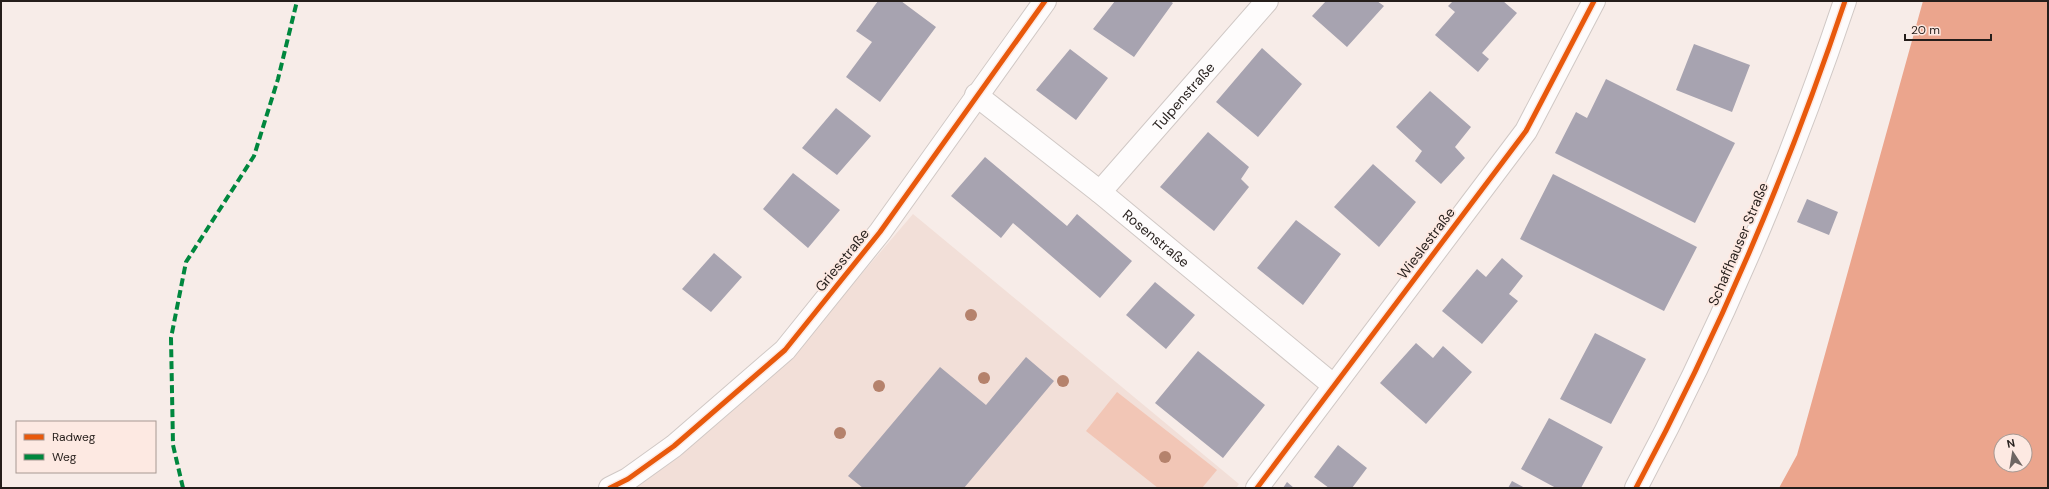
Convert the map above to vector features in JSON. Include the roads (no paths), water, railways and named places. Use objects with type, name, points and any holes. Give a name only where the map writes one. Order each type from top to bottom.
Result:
[{"type":"street","name":"Griesstraße","points":[[610,488],[628,479],[674,446],[785,350],[880,232],[976,95],[1045,1]]},
{"type":"street","name":"Tulpenstraße","points":[[1100,192],[1267,1]]},
{"type":"street","name":"Wieslestraße","points":[[1257,488],[1526,130],[1594,1]]},
{"type":"street","name":"Schaffhauser Straße","points":[[1636,488],[1699,360],[1747,253],[1786,162],[1845,1]]},
{"type":"street","name":"Rosenstraße","points":[[976,95],[1100,192],[1333,385]]}]
